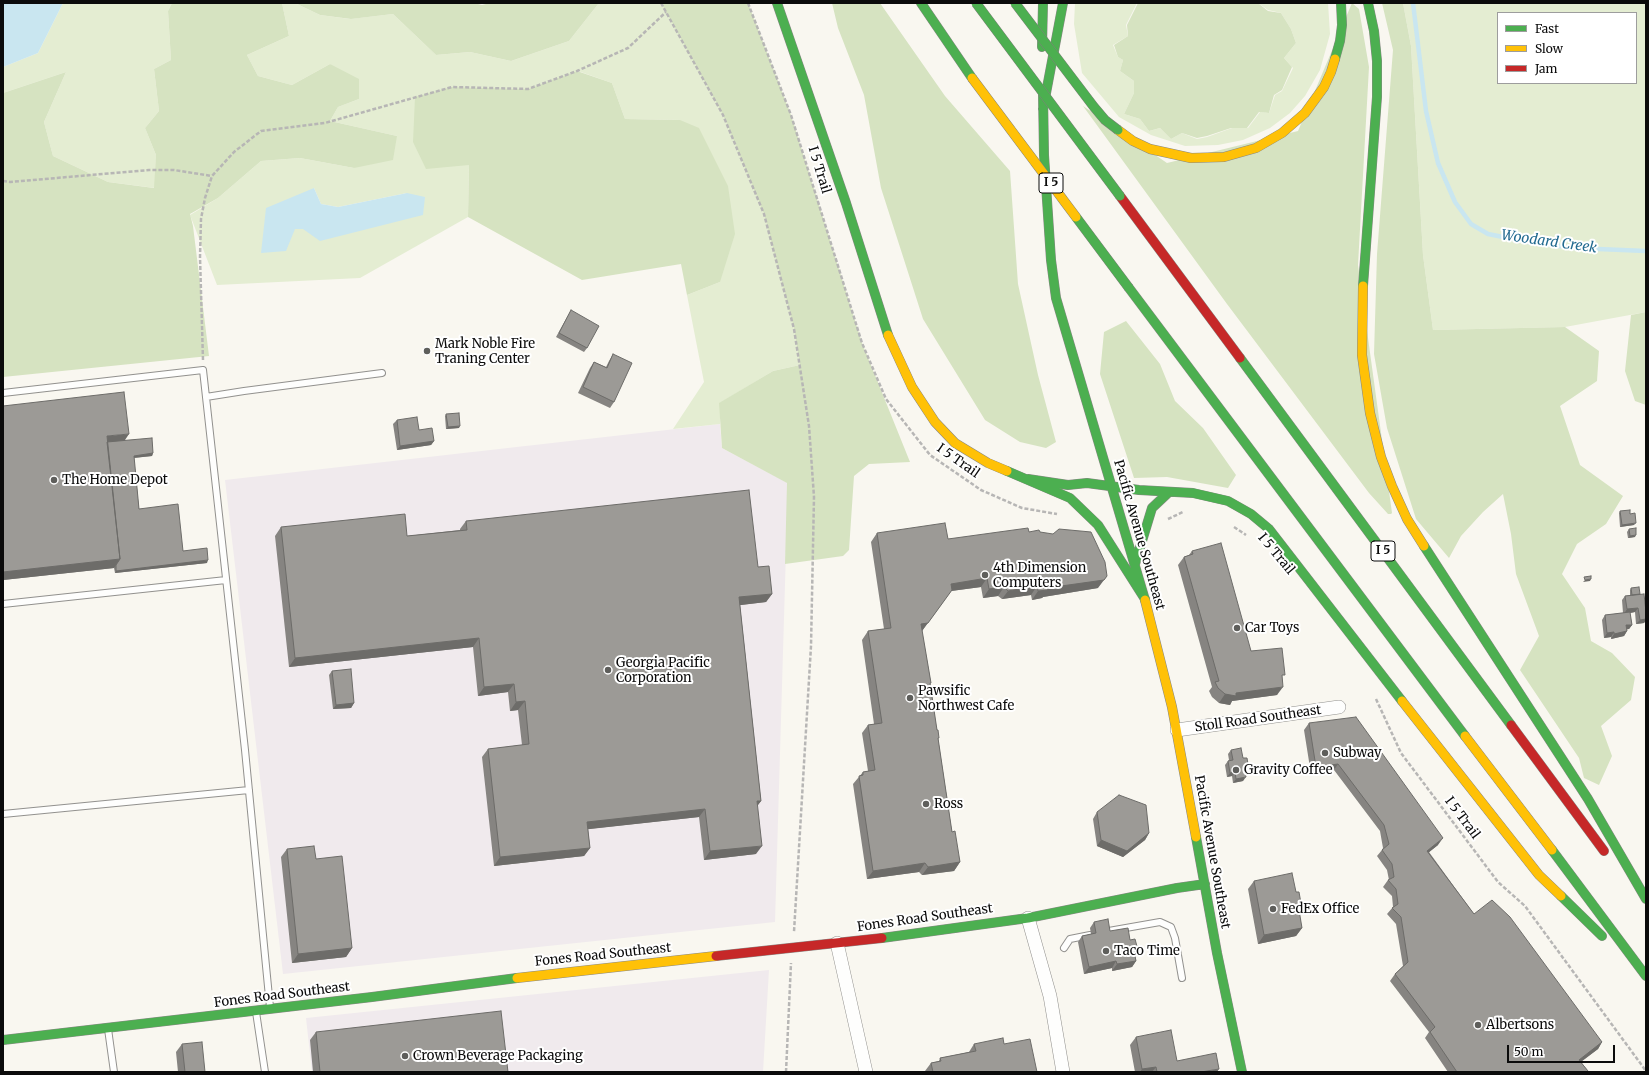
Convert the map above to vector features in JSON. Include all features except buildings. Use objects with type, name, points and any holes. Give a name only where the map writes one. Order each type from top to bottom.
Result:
[{"type":"main road","points":[[777,3],[846,203],[888,334],[912,387],[935,422],[955,443],[988,463],[1070,498],[1098,525],[1145,600]]},
{"type":"main road","name":"I 5","points":[[921,3],[972,78],[1646,977]]},
{"type":"main road","name":"I 5","points":[[976,3],[1646,906]]},
{"type":"main road","points":[[1015,3],[1105,120],[1133,141],[1150,149],[1170,155],[1191,158],[1224,157],[1256,148],[1282,133],[1305,113],[1324,87],[1331,72],[1340,41],[1342,25],[1341,3]]},
{"type":"main road","name":"Pacific Avenue Southeast","points":[[1043,3],[1043,109],[1050,252],[1056,298],[1135,564],[1177,730],[1220,971],[1242,1072]]},
{"type":"main road","points":[[1043,109],[1063,3]]},
{"type":"main road","points":[[1368,3],[1374,31],[1377,61],[1377,97],[1362,305],[1362,348],[1368,401],[1381,457],[1407,519],[1588,799],[1646,899]]},
{"type":"main road","points":[[1028,479],[1068,485],[1087,482],[1111,486],[1193,493],[1228,501],[1251,514],[1269,529],[1539,875],[1646,977]]},
{"type":"main road","points":[[1135,564],[1152,508],[1170,492]]},
{"type":"main road","name":"Fones Road Southeast","points":[[3,1040],[108,1029],[510,979],[837,943],[1028,918],[1177,888],[1205,884]]},
{"type":"street","name":"Stoll Road Southeast","points":[[1177,730],[1340,707]]},
{"type":"street","points":[[1028,918],[1050,996],[1063,1072]]},
{"type":"street","points":[[837,943],[866,1072]]},
{"type":"lane","points":[[3,393],[203,370],[249,790],[270,1008]]},
{"type":"lane","points":[[206,397],[382,374]]},
{"type":"lane","points":[[3,604],[226,580]]},
{"type":"lane","points":[[3,814],[249,790]]},
{"type":"lane","points":[[1064,948],[1071,939],[1160,922],[1171,927],[1173,932],[1182,978]]},
{"type":"lane","points":[[256,1011],[265,1072]]},
{"type":"lane","points":[[108,1029],[114,1072]]},
{"type":"path","points":[[661,3],[723,115],[764,214],[794,329],[809,426],[814,497],[811,646],[794,931]]},
{"type":"path","name":"I 5 Trail","points":[[748,3],[791,115],[862,343],[886,399],[930,455],[981,490],[1022,508],[1058,514]]},
{"type":"path","points":[[203,370],[200,257],[201,219],[212,176],[234,152],[261,131],[325,123],[452,87],[528,89],[578,71],[628,48],[666,12]]},
{"type":"path","points":[[3,181],[10,182],[149,170],[174,170],[212,176]]},
{"type":"path","points":[[1152,508],[1168,519],[1181,512],[1187,512]]},
{"type":"path","name":"I 5 Trail","points":[[1230,524],[1248,536]]},
{"type":"path","name":"I 5 Trail","points":[[1376,697],[1401,753],[1498,882],[1525,906],[1646,1071]]},
{"type":"path","points":[[786,1072],[791,961]]},
{"type":"shaded area","points":[[720,424],[722,448],[788,483],[775,922],[283,974],[225,480]]},
{"type":"shaded area","points":[[769,970],[763,1072],[312,1072],[306,1018]]},
{"type":"green space","points":[[63,3],[172,3],[168,11],[171,60],[154,69],[159,111],[145,128],[156,155],[155,188],[108,182],[53,156],[44,122],[66,72],[3,93],[3,67],[38,53]]},
{"type":"green space","points":[[172,3],[282,3],[289,36],[247,55],[258,76],[292,85],[330,64],[359,79],[359,99],[338,107],[330,121],[397,136],[393,160],[354,168],[300,158],[261,161],[218,198],[190,214],[193,226],[209,356],[3,377],[3,93],[66,72],[44,122],[53,156],[108,182],[154,188],[156,155],[145,128],[159,111],[154,69],[171,60],[168,11]]},
{"type":"green space","points":[[282,3],[295,3],[320,15],[350,19],[393,14],[436,55],[470,52],[511,61],[569,41],[599,3],[661,3],[723,115],[764,214],[794,329],[800,365],[773,371],[720,403],[720,424],[673,429],[704,382],[687,295],[720,282],[680,120],[625,119],[612,83],[578,71],[528,89],[452,87],[469,165],[468,217],[360,278],[217,285],[190,215],[218,198],[261,161],[300,158],[354,168],[397,136],[330,121],[338,107],[359,99],[330,64],[292,85],[258,76],[247,55],[289,36]],"holes":[[[314,188],[321,204],[338,207],[407,193],[303,229],[295,229]]]},
{"type":"green space","points":[[295,3],[474,3],[482,5],[490,3],[599,3],[569,41],[511,61],[470,52],[436,55],[393,14],[351,19],[320,15]]},
{"type":"green space","points":[[661,3],[748,3],[791,115],[862,343],[910,462],[869,464],[854,476],[849,550],[843,556],[785,564],[787,483],[722,448],[719,403],[773,371],[800,365],[794,329],[764,214],[723,115]]},
{"type":"green space","points":[[832,3],[880,3],[945,96],[1010,171],[1018,284],[1038,375],[1056,442],[1046,448],[1020,442],[985,420],[923,319],[881,188],[864,95],[838,28]]},
{"type":"green space","points":[[1075,3],[1137,3],[1126,25],[1128,36],[1113,45],[1118,57],[1123,60],[1120,71],[1134,81],[1134,93],[1124,114],[1140,119],[1149,131],[1160,128],[1171,139],[1182,133],[1197,139],[1232,128],[1248,128],[1260,112],[1269,113],[1275,95],[1282,91],[1293,68],[1284,58],[1296,43],[1291,29],[1281,13],[1268,10],[1258,3],[1328,3],[1330,34],[1320,70],[1305,96],[1290,113],[1270,128],[1243,140],[1218,145],[1185,146],[1151,135],[1119,117],[1082,73],[1074,24]]},
{"type":"green space","points":[[1138,3],[1258,3],[1268,11],[1281,13],[1291,29],[1296,43],[1284,58],[1292,67],[1282,90],[1274,95],[1269,113],[1259,112],[1247,128],[1231,128],[1197,138],[1182,133],[1171,139],[1160,128],[1149,131],[1140,119],[1124,114],[1134,93],[1134,81],[1120,71],[1123,60],[1118,57],[1114,45],[1128,36],[1127,25]]},
{"type":"green space","points":[[1352,3],[1359,9],[1369,67],[1358,265],[1391,514],[1388,514],[1369,493],[1227,304],[1083,106],[1167,163],[1298,131]]},
{"type":"green space","points":[[1382,3],[1403,3],[1411,46],[1423,255],[1433,330],[1565,327],[1599,351],[1597,381],[1560,406],[1580,465],[1623,496],[1606,524],[1577,544],[1562,574],[1585,608],[1591,641],[1612,653],[1635,677],[1631,700],[1601,726],[1612,756],[1599,785],[1584,778],[1579,758],[1520,670],[1539,636],[1516,574],[1511,534],[1503,494],[1483,512],[1461,536],[1449,558],[1416,519],[1387,428],[1374,354],[1377,254],[1393,50]]},
{"type":"green space","points":[[1403,3],[1646,3],[1646,312],[1565,327],[1433,330],[1423,255],[1411,46]]},
{"type":"green space","points":[[577,71],[612,83],[625,119],[680,120],[699,128],[728,186],[735,234],[720,282],[687,295],[681,264],[582,280],[468,217],[469,165],[426,169],[413,142],[415,97],[452,87],[528,89]]},
{"type":"green space","points":[[1646,312],[1646,405],[1635,401],[1625,371],[1631,315]]},
{"type":"green space","points":[[1126,321],[1160,364],[1175,401],[1203,428],[1236,475],[1228,488],[1167,477],[1134,478],[1100,374],[1104,332]]},
{"type":"water","points":[[3,3],[63,3],[38,53],[3,67]]},
{"type":"water","points":[[314,188],[321,204],[338,207],[407,193],[425,197],[423,215],[320,241],[303,229],[295,229],[286,251],[261,253],[266,208]]},
{"type":"waterway","name":"Woodard Creek","points":[[1413,3],[1426,111],[1438,163],[1455,202],[1471,224],[1488,234],[1528,242],[1574,248],[1646,251]]},
{"type":"traffic: fast","points":[[777,3],[846,203],[888,335]]},
{"type":"traffic: fast","points":[[921,3],[972,78]]},
{"type":"traffic: fast","points":[[976,3],[1120,196]]},
{"type":"traffic: fast","points":[[1015,3],[1094,107],[1105,120],[1118,130]]},
{"type":"traffic: fast","points":[[1042,47],[1043,3]]},
{"type":"traffic: fast","points":[[1043,109],[1063,3]]},
{"type":"traffic: fast","points":[[1335,59],[1340,41],[1342,25],[1341,3]]},
{"type":"traffic: fast","points":[[1363,286],[1377,97],[1377,61],[1374,31],[1368,3]]},
{"type":"traffic: fast","points":[[1043,93],[1044,155],[1051,260],[1056,298],[1145,600]]},
{"type":"traffic: fast","points":[[1076,217],[1129,288]]},
{"type":"traffic: fast","points":[[1129,288],[1465,736]]},
{"type":"traffic: fast","points":[[1240,358],[1511,725]]},
{"type":"traffic: fast","points":[[1007,471],[1070,498],[1098,525],[1145,599]]},
{"type":"traffic: fast","points":[[1028,479],[1068,485],[1087,483],[1139,490],[1193,493],[1228,501],[1251,514],[1269,529],[1402,701]]},
{"type":"traffic: fast","points":[[1135,564],[1152,508],[1169,492]]},
{"type":"traffic: fast","points":[[1424,546],[1588,799],[1646,899]]},
{"type":"traffic: fast","points":[[1196,837],[1217,953],[1242,1072]]},
{"type":"traffic: fast","points":[[1552,850],[1646,976]]},
{"type":"traffic: fast","points":[[882,938],[1028,918],[1177,888],[1205,884]]},
{"type":"traffic: fast","points":[[1561,896],[1602,936]]},
{"type":"traffic: fast","points":[[3,1040],[372,997],[517,978]]},
{"type":"traffic: slow","points":[[1118,130],[1133,141],[1150,149],[1191,158],[1224,157],[1256,148],[1282,133],[1305,113],[1324,87],[1335,59]]},
{"type":"traffic: slow","points":[[972,78],[1076,217]]},
{"type":"traffic: slow","points":[[1363,286],[1362,355],[1370,413],[1381,457],[1392,486],[1407,519],[1424,546]]},
{"type":"traffic: slow","points":[[888,335],[912,387],[935,422],[955,443],[988,463],[1007,471]]},
{"type":"traffic: slow","points":[[1145,600],[1172,707],[1196,837]]},
{"type":"traffic: slow","points":[[1402,701],[1539,875],[1561,896]]},
{"type":"traffic: slow","points":[[1465,736],[1552,850]]},
{"type":"traffic: slow","points":[[517,978],[716,956]]},
{"type":"traffic: jam","points":[[1120,196],[1240,358]]},
{"type":"traffic: jam","points":[[1511,725],[1604,851]]},
{"type":"traffic: jam","points":[[716,956],[882,938]]},
{"type":"place","name":"Mark Noble Fire Traning Center","points":[[427,351]]},
{"type":"place","name":"The Home Depot","points":[[54,480]]},
{"type":"place","name":"4th Dimension Computers","points":[[985,575]]},
{"type":"place","name":"Car Toys","points":[[1237,628]]},
{"type":"place","name":"Georgia Pacific Corporation","points":[[608,670]]},
{"type":"place","name":"Pawsific Northwest Cafe","points":[[910,698]]},
{"type":"place","name":"Subway","points":[[1325,753]]},
{"type":"place","name":"Gravity Coffee","points":[[1236,770]]},
{"type":"place","name":"Ross","points":[[926,804]]},
{"type":"place","name":"FedEx Office","points":[[1273,909]]},
{"type":"place","name":"Taco Time","points":[[1106,951]]},
{"type":"place","name":"Albertsons","points":[[1478,1025]]},
{"type":"place","name":"Crown Beverage Packaging","points":[[405,1056]]}]
